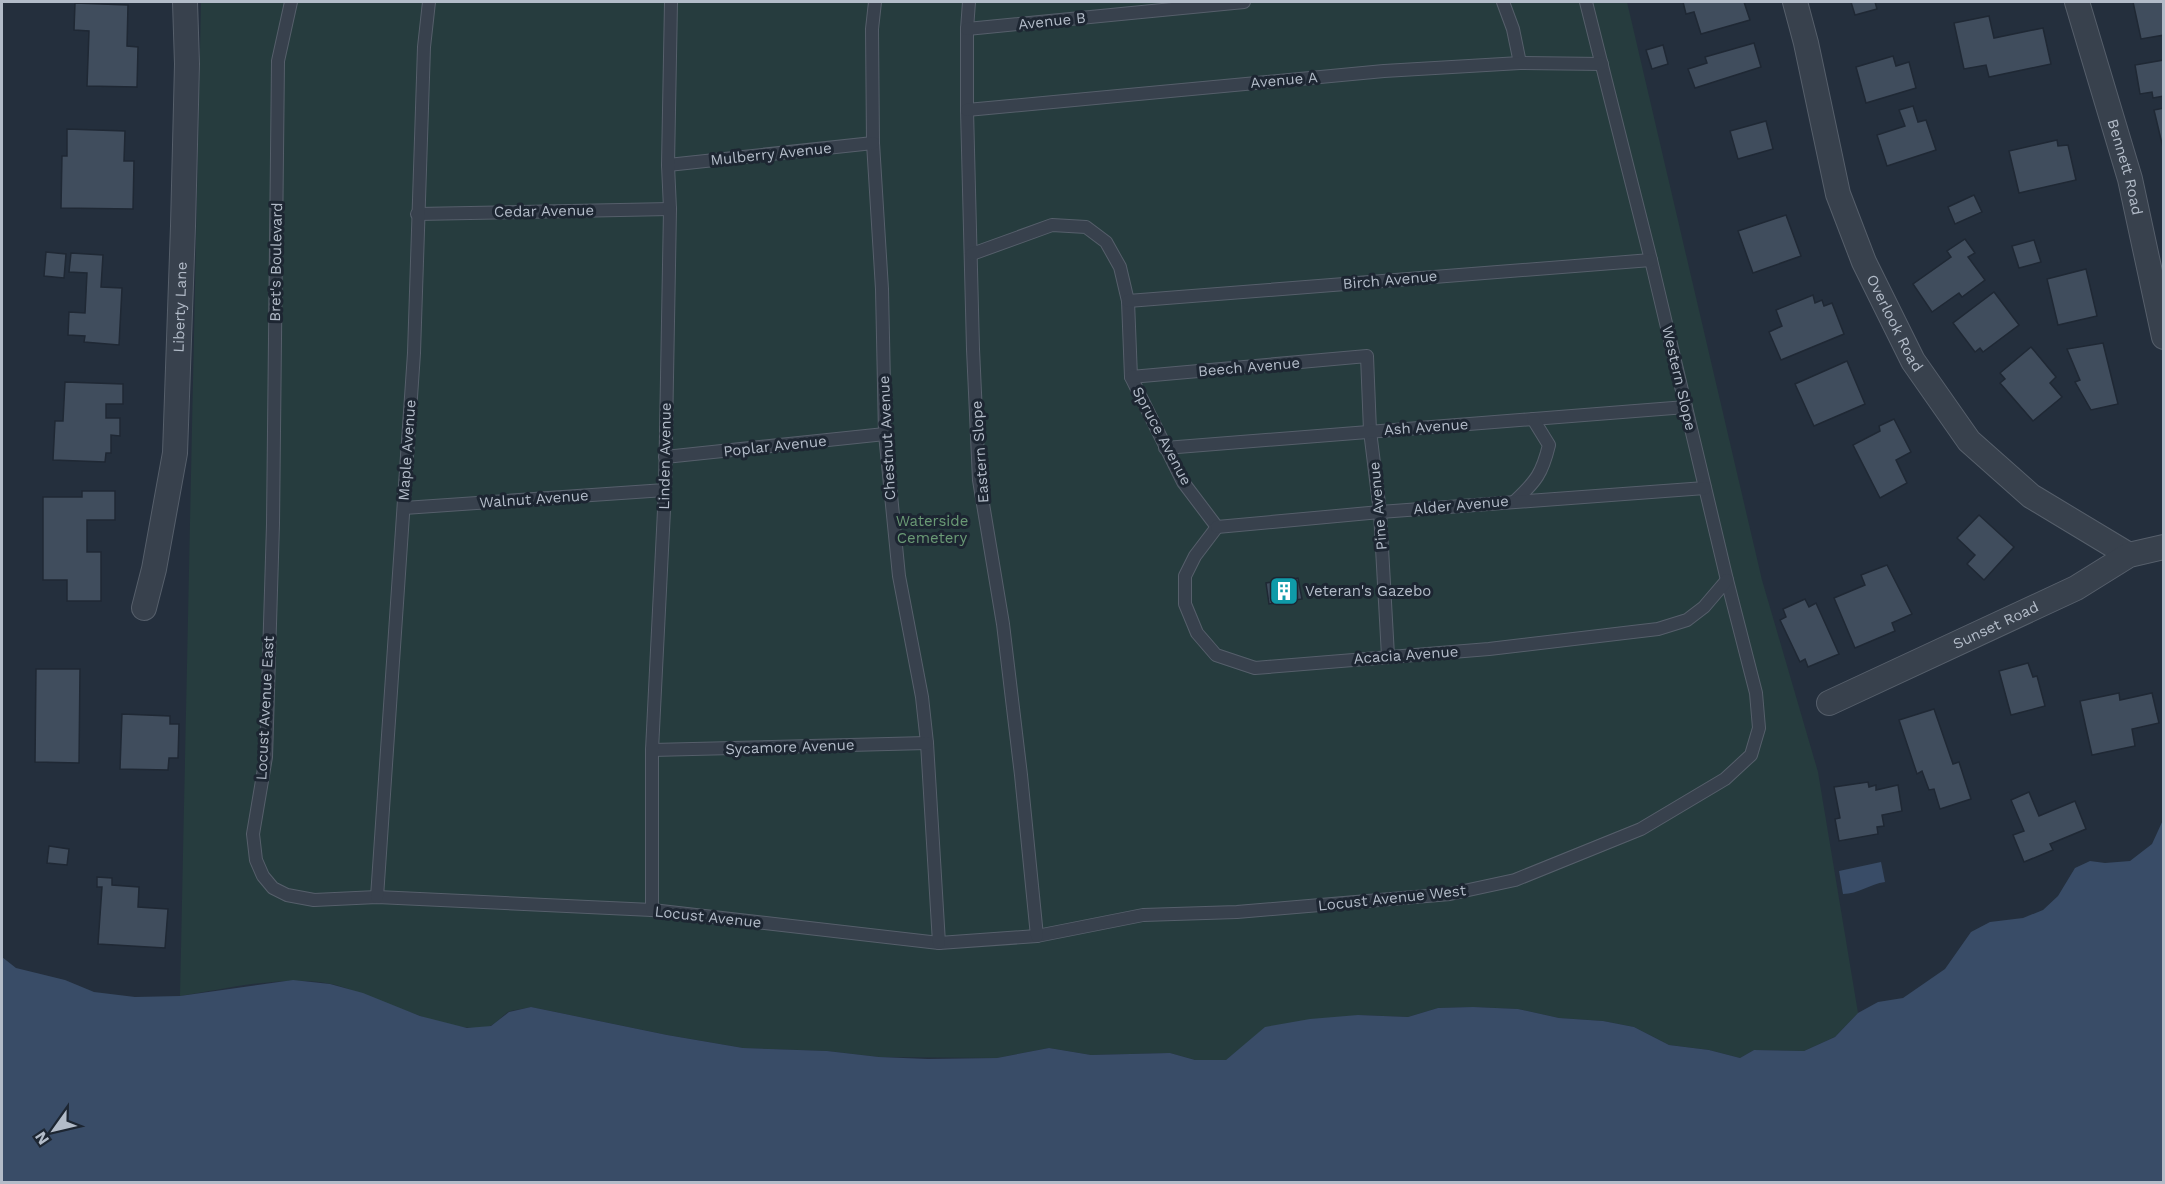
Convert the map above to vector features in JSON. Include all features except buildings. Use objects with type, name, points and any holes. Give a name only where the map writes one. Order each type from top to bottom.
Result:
[{"type":"street","name":"Liberty Lane","points":[[144,608],[154,569],[175,453],[183,226],[185,2]]},
{"type":"street","name":"Overlook Road","points":[[1795,2],[1838,194],[1864,262],[1913,361],[1969,441],[2031,496],[2129,555]]},
{"type":"street","name":"Bennett Road","points":[[2078,2],[2130,179],[2163,337]]},
{"type":"street","name":"Sunset Road","points":[[1829,703],[2076,588],[2129,555],[2163,548]]},
{"type":"lane","name":"Bret's Boulevard","points":[[273,524],[278,61],[291,2]]},
{"type":"lane","name":"Maple Avenue","points":[[377,897],[414,353],[424,47],[429,2]]},
{"type":"lane","name":"Linden Avenue","points":[[652,910],[652,750],[665,490],[671,2]]},
{"type":"lane","name":"Chestnut Avenue","points":[[875,2],[872,29],[873,143],[882,290],[885,434],[899,576],[922,697],[927,743],[939,943]]},
{"type":"lane","name":"Eastern Slope","points":[[969,2],[967,110],[979,480],[1005,636],[1022,775],[1037,936]]},
{"type":"lane","name":"Avenue B","points":[[967,29],[1244,2]]},
{"type":"lane","points":[[1503,2],[1520,63]]},
{"type":"lane","name":"Western Slope","points":[[1586,2],[1756,693],[1759,728],[1751,755]]},
{"type":"lane","name":"Avenue A","points":[[967,110],[1384,71],[1520,63],[1602,64]]},
{"type":"lane","name":"Mulberry Avenue","points":[[668,165],[873,143]]},
{"type":"lane","name":"Cedar Avenue","points":[[417,214],[670,209]]},
{"type":"lane","name":"Spruce Avenue","points":[[972,254],[1052,225],[1086,227],[1106,242],[1120,267],[1128,301],[1131,377],[1183,482],[1217,527]]},
{"type":"lane","name":"Birch Avenue","points":[[1128,301],[1651,260]]},
{"type":"lane","name":"Beech Avenue","points":[[1131,377],[1367,356]]},
{"type":"lane","name":"Pine Avenue","points":[[1367,356],[1370,431],[1380,512],[1388,656]]},
{"type":"lane","name":"Ash Avenue","points":[[1165,448],[1686,407]]},
{"type":"lane","points":[[1515,501],[1535,483],[1545,462],[1549,445],[1533,419]]},
{"type":"lane","name":"Poplar Avenue","points":[[665,457],[885,434]]},
{"type":"lane","name":"Alder Avenue","points":[[1217,527],[1515,501],[1705,488]]},
{"type":"lane","name":"Walnut Avenue","points":[[404,508],[665,490]]},
{"type":"lane","name":"Locust Avenue East","points":[[273,524],[266,757],[253,834],[256,860],[263,876],[273,888],[287,895],[314,900],[377,897]]},
{"type":"lane","name":"Acacia Avenue","points":[[1217,527],[1195,556],[1185,576],[1185,604],[1197,633],[1216,655],[1255,668],[1489,649],[1658,629],[1687,620],[1704,608],[1727,580]]},
{"type":"lane","name":"Sycamore Avenue","points":[[652,750],[927,743]]},
{"type":"lane","name":"Locust Avenue West","points":[[1037,936],[1143,915],[1237,912],[1450,894],[1515,880],[1641,829],[1725,779],[1751,755]]},
{"type":"lane","name":"Locust Avenue","points":[[377,897],[652,910],[939,943],[1037,936]]},
{"type":"green space","name":"Waterside Cemetery","points":[[201,2],[1627,2],[1762,580],[1818,772],[1858,1013],[1835,1037],[1804,1051],[1754,1050],[1740,1058],[1709,1050],[1669,1045],[1634,1027],[1603,1021],[1559,1018],[1518,1009],[1473,1007],[1438,1008],[1408,1017],[1358,1015],[1240,1049],[1226,1060],[1195,1060],[1170,1053],[1091,1055],[1049,1048],[997,1058],[879,1057],[827,1051],[743,1048],[531,1007],[508,1012],[490,1026],[474,1028],[455,1026],[348,989],[313,981],[256,984],[180,996]]},
{"type":"water","points":[[2163,820],[2163,1182],[2,1182],[2,957],[16,968],[65,980],[94,992],[135,997],[180,996],[293,980],[330,984],[363,993],[420,1016],[467,1028],[491,1026],[509,1012],[531,1007],[743,1048],[827,1051],[879,1057],[997,1058],[1049,1048],[1091,1055],[1170,1053],[1195,1060],[1226,1060],[1265,1027],[1310,1019],[1358,1015],[1408,1017],[1438,1008],[1473,1007],[1518,1009],[1559,1018],[1603,1021],[1634,1027],[1669,1045],[1709,1050],[1740,1058],[1754,1050],[1804,1051],[1835,1037],[1858,1013],[1878,1002],[1903,998],[1945,969],[1971,932],[1990,922],[2023,918],[2043,910],[2058,896],[2075,868],[2090,861],[2105,863],[2130,861],[2152,844]]},
{"type":"water","points":[[1881,862],[1885,882],[1843,894],[1839,871]]},
{"type":"place","name":"Veteran's Gazebo","points":[[1284,591]]}]
